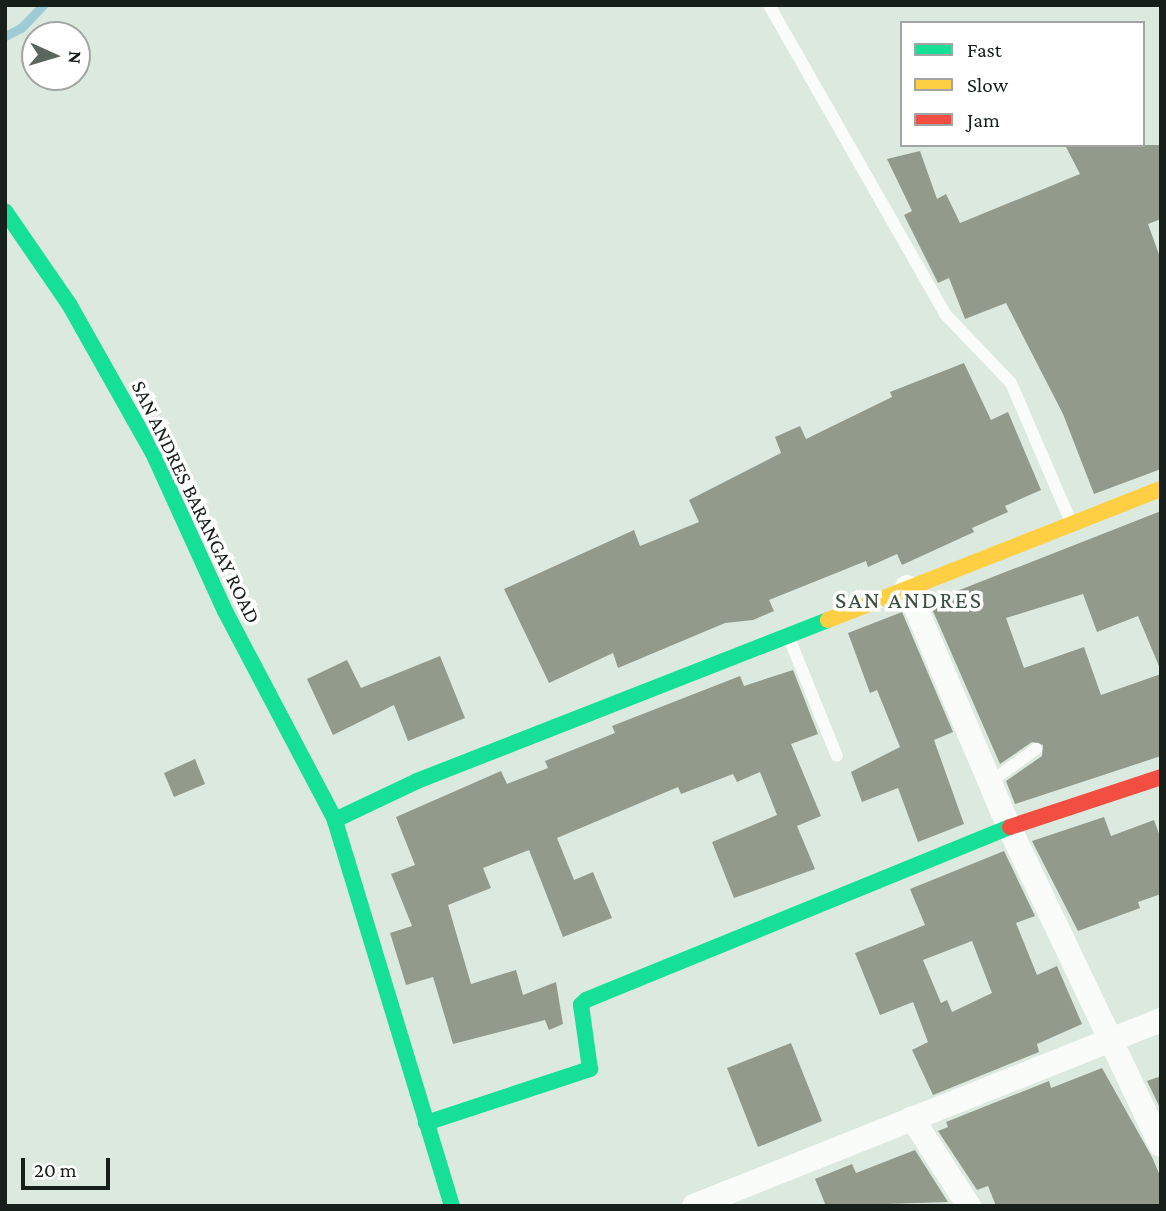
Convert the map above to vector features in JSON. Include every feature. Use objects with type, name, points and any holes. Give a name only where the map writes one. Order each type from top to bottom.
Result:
[{"type":"street","name":"SAN ANDRES BARANGAY ROAD","points":[[5,211],[69,304],[153,453],[225,611],[335,820],[452,1206]]},
{"type":"street","points":[[335,820],[417,781],[1161,489]]},
{"type":"street","points":[[907,587],[1009,827],[1107,1040],[1161,1145]]},
{"type":"street","points":[[426,1123],[590,1069],[581,1009],[586,1000],[1009,827],[1161,777]]},
{"type":"street","points":[[694,1206],[1161,1020]]},
{"type":"street","points":[[912,1118],[969,1206]]},
{"type":"lane","points":[[769,5],[945,314],[1011,383],[1071,523]]},
{"type":"lane","points":[[788,635],[837,756]]},
{"type":"lane","points":[[990,782],[1036,749]]},
{"type":"building","points":[[1161,145],[1161,219],[1148,224],[1161,260],[1161,469],[1094,494],[1063,414],[1006,303],[965,319],[949,278],[938,283],[904,215],[912,211],[887,159],[920,151],[937,199],[946,194],[960,223],[1080,174],[1066,147]]},
{"type":"building","points":[[964,363],[991,420],[1008,412],[1041,490],[1005,506],[1008,512],[972,528],[974,532],[902,565],[897,554],[868,567],[866,561],[769,600],[774,611],[753,620],[725,623],[618,668],[613,653],[549,683],[504,589],[634,530],[640,546],[699,522],[689,500],[781,453],[775,437],[800,426],[806,439],[892,397],[890,392]]},
{"type":"building","points":[[1161,511],[1161,671],[1138,616],[1097,632],[1083,594],[1006,618],[1024,668],[1084,647],[1101,695],[1161,674],[1161,756],[1015,804],[1006,781],[1042,756],[1043,745],[1032,742],[1000,764],[929,602]]},
{"type":"building","points":[[902,612],[953,732],[934,740],[964,824],[918,842],[898,788],[862,802],[851,772],[900,747],[877,690],[870,693],[848,633]]},
{"type":"building","points":[[440,656],[465,718],[408,741],[394,705],[333,735],[307,679],[347,660],[361,688]]},
{"type":"building","points":[[793,670],[818,734],[791,744],[821,816],[797,826],[815,869],[734,898],[712,842],[777,815],[760,772],[737,782],[733,774],[681,794],[678,787],[557,838],[574,880],[593,872],[612,918],[563,937],[529,850],[483,868],[491,888],[448,905],[471,984],[516,970],[523,995],[556,982],[563,1024],[549,1030],[545,1020],[453,1044],[433,977],[406,985],[390,933],[412,926],[391,874],[415,865],[396,817],[501,771],[507,784],[548,768],[545,761],[615,733],[612,726],[740,676],[744,686]]},
{"type":"building","points":[[195,759],[205,784],[174,797],[164,773]]},
{"type":"building","points":[[1104,817],[1111,836],[1154,820],[1161,839],[1161,894],[1138,902],[1140,908],[1078,931],[1032,841]]},
{"type":"building","points":[[1004,851],[1035,916],[1016,923],[1037,975],[1057,966],[1082,1024],[1037,1044],[1039,1052],[933,1095],[912,1050],[928,1042],[913,1002],[880,1015],[855,953],[925,925],[910,889]],"holes":[[[972,941],[992,993],[952,1012],[947,1000],[941,1003],[923,960]]]},
{"type":"building","points":[[791,1043],[822,1121],[758,1147],[727,1068]]},
{"type":"building","points":[[1102,1068],[1161,1178],[1161,1206],[996,1206],[988,1186],[977,1190],[938,1131],[948,1127],[946,1122],[1049,1081],[1051,1088]]},
{"type":"building","points":[[1161,1076],[1161,1110],[1147,1081]]},
{"type":"building","points":[[915,1150],[948,1202],[826,1206],[815,1179],[852,1164],[856,1173]]},
{"type":"waterway","points":[[5,36],[21,28],[43,5]]},
{"type":"traffic: fast","points":[[5,211],[69,304],[153,453],[225,611],[335,820]]},
{"type":"traffic: fast","points":[[452,1206],[335,820],[417,781],[828,620]]},
{"type":"traffic: fast","points":[[426,1123],[590,1069],[581,1005],[586,1000],[1010,827]]},
{"type":"traffic: slow","points":[[828,620],[1161,489]]},
{"type":"traffic: jam","points":[[1010,827],[1161,777]]},
{"type":"district","name":"SAN ANDRES","points":[[909,600]]}]
